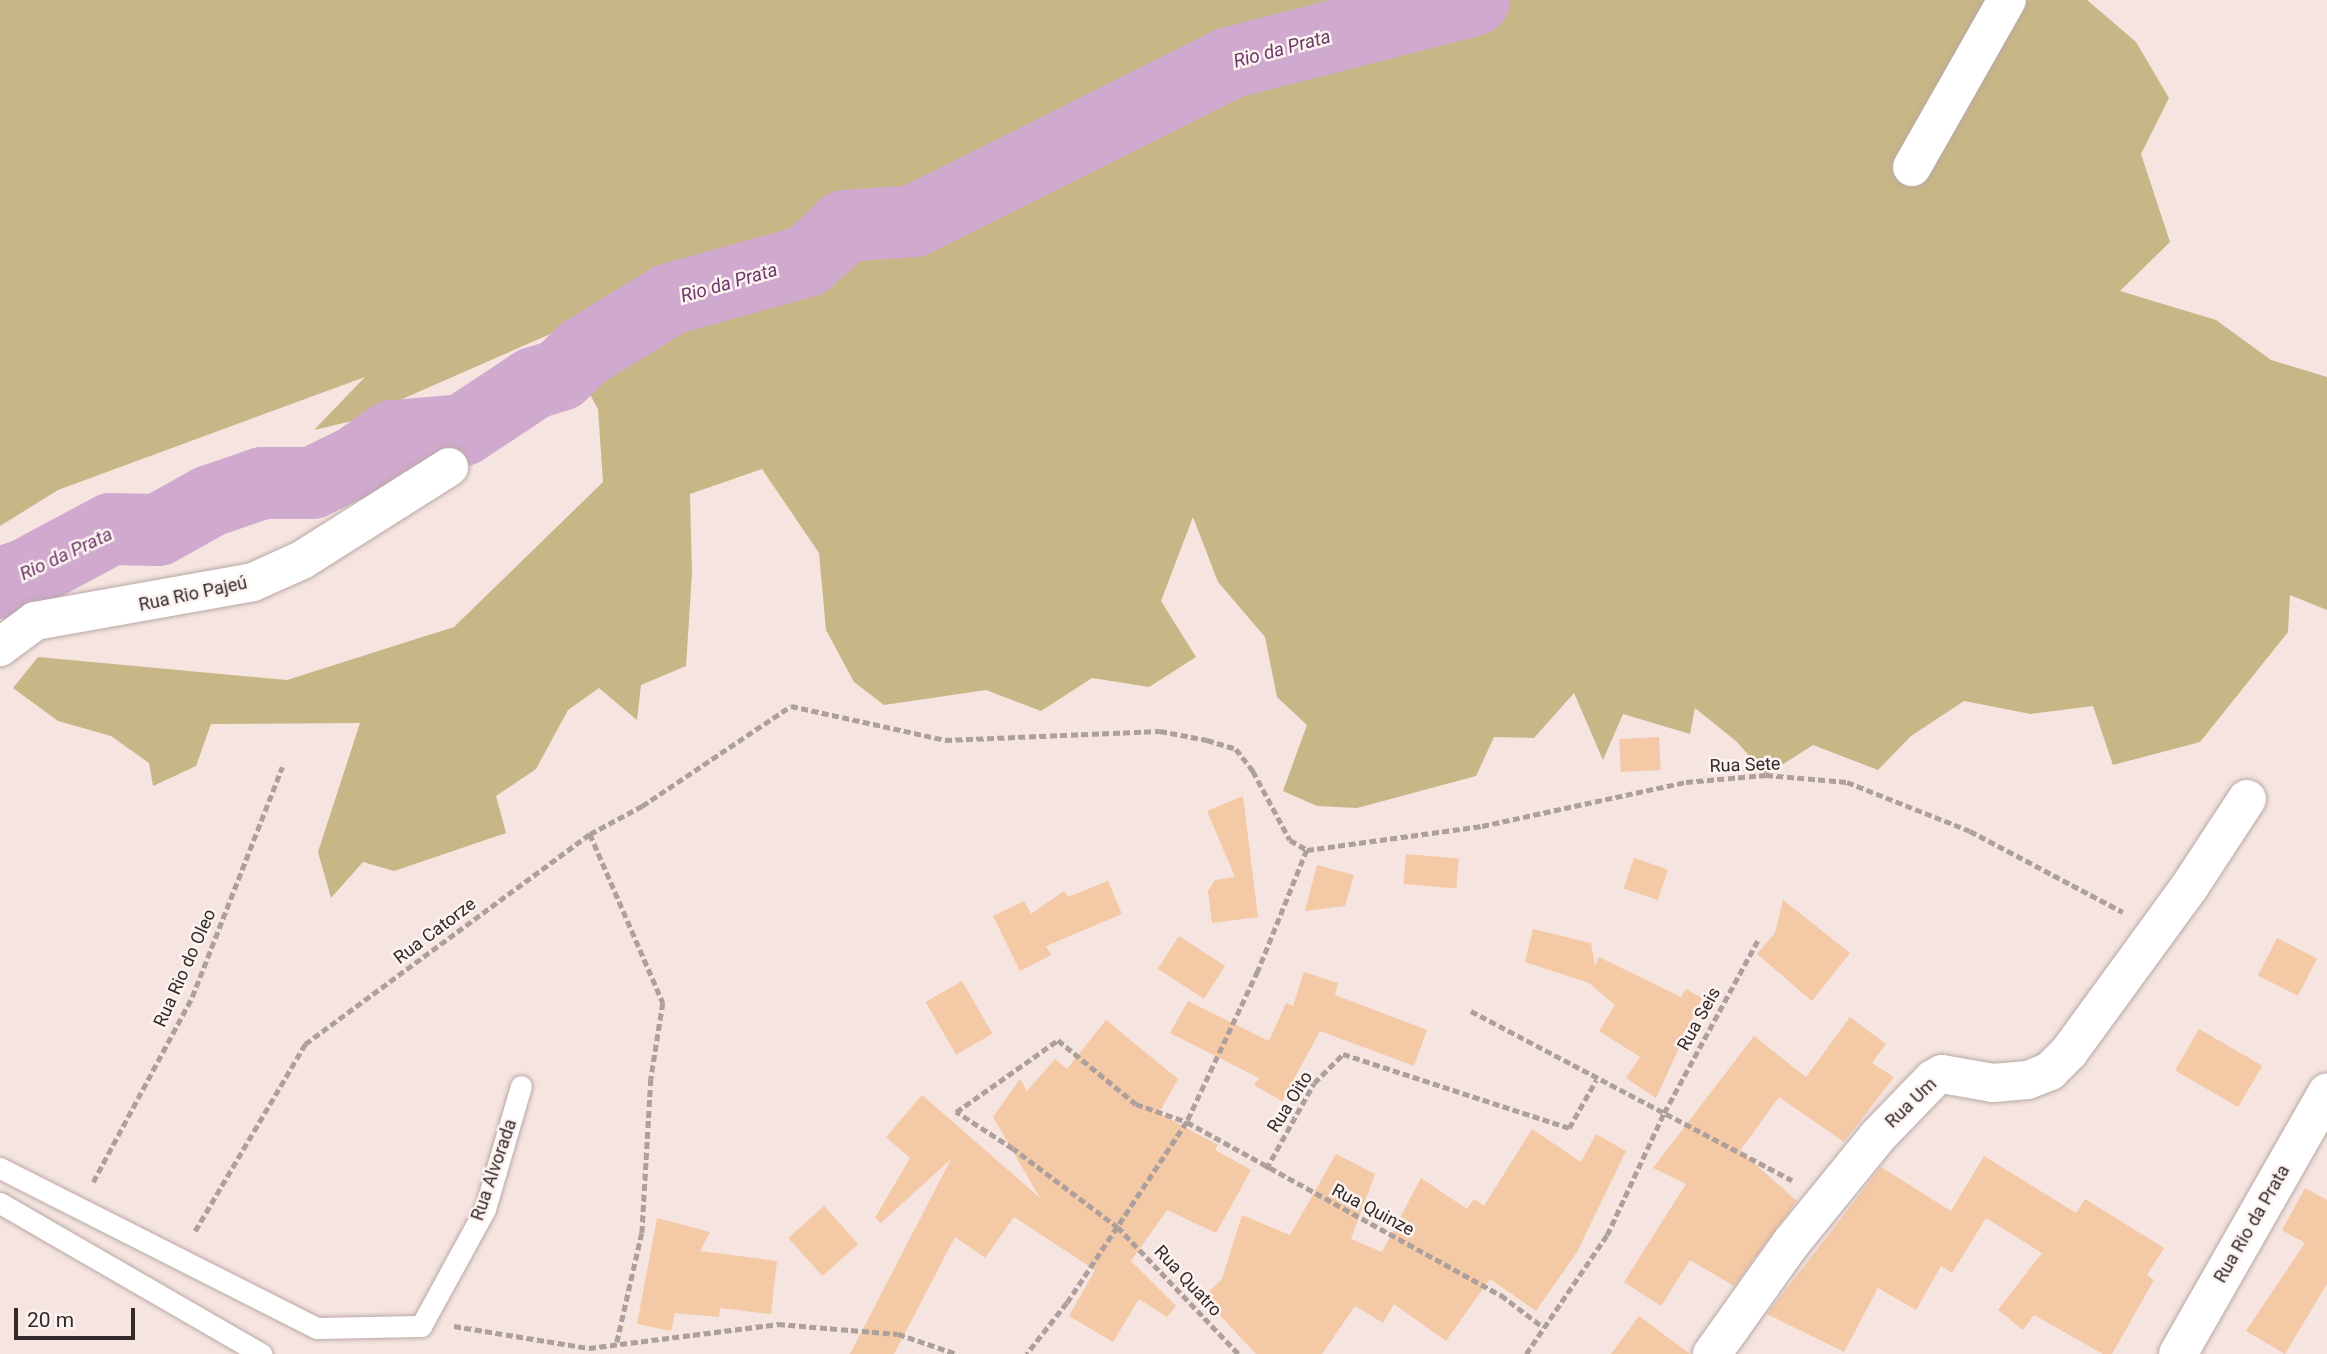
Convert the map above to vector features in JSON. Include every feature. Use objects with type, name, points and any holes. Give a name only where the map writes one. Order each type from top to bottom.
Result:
[{"type":"street","points":[[1912,167],[2007,0]]},
{"type":"street","name":"Rua Rio Pajeú","points":[[0,647],[35,621],[253,582],[302,560],[449,467]]},
{"type":"street","name":"Rua Um","points":[[1712,1354],[1827,1199],[1933,1079],[1958,1074],[2010,1083],[2050,1070],[2069,1052],[2247,799]]},
{"type":"street","name":"Rua Rio da Prata","points":[[2178,1354],[2327,1093]]},
{"type":"lane","name":"Rua Alvorada","points":[[421,1326],[485,1209],[522,1086]]},
{"type":"lane","points":[[0,1168],[78,1210],[317,1328],[421,1326]]},
{"type":"lane","points":[[0,1203],[262,1354]]},
{"type":"path","name":"Rua Catorze","points":[[179,1258],[305,1044],[590,834],[642,806],[791,706],[945,740],[1160,731],[1207,740],[1236,749],[1253,771],[1290,840],[1307,850]]},
{"type":"path","name":"Rua Rio do Oleo","points":[[78,1210],[192,997],[282,767]]},
{"type":"path","name":"Rua Sete","points":[[1307,850],[1482,826],[1686,782],[1766,775],[1847,782],[1970,831],[2157,930]]},
{"type":"path","points":[[590,834],[663,1003],[651,1079],[642,1233],[617,1343]]},
{"type":"path","points":[[1027,1354],[1118,1228],[1187,1122],[1258,971],[1307,850]]},
{"type":"path","name":"Rua Seis","points":[[1664,1113],[1759,938]]},
{"type":"path","points":[[1471,1011],[1596,1080],[1827,1199]]},
{"type":"path","name":"Rua Quatro","points":[[1187,1122],[1136,1104],[1058,1040],[956,1112],[1013,1149],[1118,1228],[1238,1354]]},
{"type":"path","name":"Rua Oito","points":[[1266,1169],[1314,1083],[1343,1054],[1569,1128],[1596,1080]]},
{"type":"path","points":[[1526,1354],[1607,1235],[1664,1113]]},
{"type":"path","name":"Rua Quinze","points":[[1187,1122],[1266,1169],[1501,1294],[1543,1327]]},
{"type":"path","points":[[421,1326],[447,1325],[589,1348],[778,1324],[898,1334],[957,1354]]},
{"type":"shaded area","points":[[0,0],[2087,0],[2136,42],[2169,98],[2141,154],[2170,242],[2120,291],[2216,320],[2271,360],[2327,377],[2327,610],[2290,595],[2288,632],[2200,742],[2113,765],[2093,706],[2031,714],[1964,701],[1911,736],[1878,770],[1813,745],[1766,775],[1737,742],[1695,708],[1690,734],[1623,714],[1603,760],[1574,693],[1534,738],[1494,737],[1476,776],[1357,808],[1317,806],[1283,791],[1307,725],[1277,697],[1265,637],[1218,582],[1193,517],[1161,601],[1196,657],[1149,687],[1092,678],[1041,711],[986,690],[884,705],[854,682],[826,630],[819,553],[762,469],[690,494],[692,573],[686,666],[641,685],[637,720],[599,688],[568,710],[536,769],[496,796],[506,833],[394,871],[363,862],[331,898],[318,852],[360,723],[211,724],[196,766],[153,786],[149,763],[111,736],[58,721],[13,688],[38,657],[287,680],[454,627],[603,482],[598,409],[555,332],[352,421],[314,430],[365,377],[58,490],[0,526]]},
{"type":"building","points":[[1659,737],[1661,770],[1621,772],[1619,739]]},
{"type":"building","points":[[1243,796],[1258,917],[1212,923],[1208,891],[1215,880],[1235,877],[1207,811]]},
{"type":"building","points":[[1406,854],[1459,859],[1456,889],[1403,884]]},
{"type":"building","points":[[1634,858],[1668,870],[1658,900],[1624,888]]},
{"type":"building","points":[[1317,865],[1354,875],[1345,906],[1305,911]]},
{"type":"building","points":[[1108,881],[1122,914],[1046,946],[1051,955],[1020,971],[993,916],[1024,901],[1031,914],[1064,891],[1068,897]]},
{"type":"building","points":[[1783,900],[1850,953],[1812,1001],[1757,954],[1775,933]]},
{"type":"building","points":[[1533,929],[1591,943],[1595,966],[1599,957],[1681,997],[1686,989],[1702,998],[1656,1098],[1626,1078],[1640,1057],[1599,1031],[1615,1005],[1589,983],[1525,962]]},
{"type":"building","points":[[1179,936],[1225,966],[1204,999],[1158,969]]},
{"type":"building","points":[[2277,938],[2317,958],[2298,996],[2258,975]]},
{"type":"building","points":[[1304,972],[1338,983],[1335,995],[1427,1030],[1414,1066],[1320,1031],[1282,1101],[1254,1085],[1259,1078],[1170,1033],[1188,1001],[1269,1041],[1286,1003],[1293,1006]]},
{"type":"building","points":[[962,981],[992,1034],[956,1055],[926,1002]]},
{"type":"building","points":[[1850,1017],[1886,1044],[1872,1063],[1894,1077],[1844,1142],[1779,1097],[1740,1151],[1797,1201],[1734,1286],[1690,1260],[1661,1306],[1624,1282],[1686,1184],[1653,1168],[1754,1036],[1806,1077]]},
{"type":"building","points":[[1106,1020],[1178,1079],[1159,1113],[1218,1145],[1215,1150],[1251,1170],[1216,1233],[1167,1210],[1131,1261],[1176,1306],[1167,1317],[1139,1299],[1113,1342],[1069,1316],[1095,1270],[1014,1217],[985,1258],[955,1237],[894,1354],[850,1354],[951,1159],[881,1223],[875,1218],[910,1158],[886,1137],[922,1095],[1040,1198],[993,1117],[1020,1079],[1027,1091],[1055,1059],[1067,1069]]},
{"type":"building","points":[[2199,1029],[2262,1066],[2238,1107],[2175,1071]]},
{"type":"building","points":[[1532,1129],[1581,1162],[1596,1134],[1626,1151],[1577,1252],[1536,1311],[1490,1279],[1446,1341],[1394,1304],[1383,1323],[1355,1306],[1322,1354],[1256,1354],[1203,1297],[1222,1279],[1242,1215],[1290,1235],[1336,1154],[1375,1174],[1351,1239],[1382,1252],[1421,1178],[1467,1209],[1474,1199],[1484,1206]]},
{"type":"building","points":[[1984,1156],[2076,1213],[2085,1199],[2164,1248],[2147,1275],[2154,1280],[2112,1354],[2103,1354],[2034,1315],[2023,1330],[1998,1310],[2042,1253],[1986,1218],[1952,1273],[1941,1266],[1916,1310],[1878,1288],[1844,1352],[1767,1314],[1881,1167],[1951,1211]]},
{"type":"building","points":[[2305,1188],[2327,1200],[2327,1284],[2285,1354],[2246,1331],[2305,1243],[2282,1230]]},
{"type":"building","points":[[824,1206],[858,1244],[822,1276],[788,1238]]},
{"type":"building","points":[[657,1218],[710,1232],[700,1251],[777,1261],[771,1314],[720,1308],[719,1317],[675,1313],[671,1331],[637,1324]]},
{"type":"building","points":[[1639,1316],[1690,1354],[1611,1354]]},
{"type":"waterway","name":"Rio da Prata","points":[[0,583],[27,574],[111,529],[158,530],[210,501],[263,483],[312,483],[357,461],[392,436],[463,430],[534,383],[560,375],[584,352],[670,299],[807,261],[845,226],[914,221],[1229,63],[1474,0]]}]
